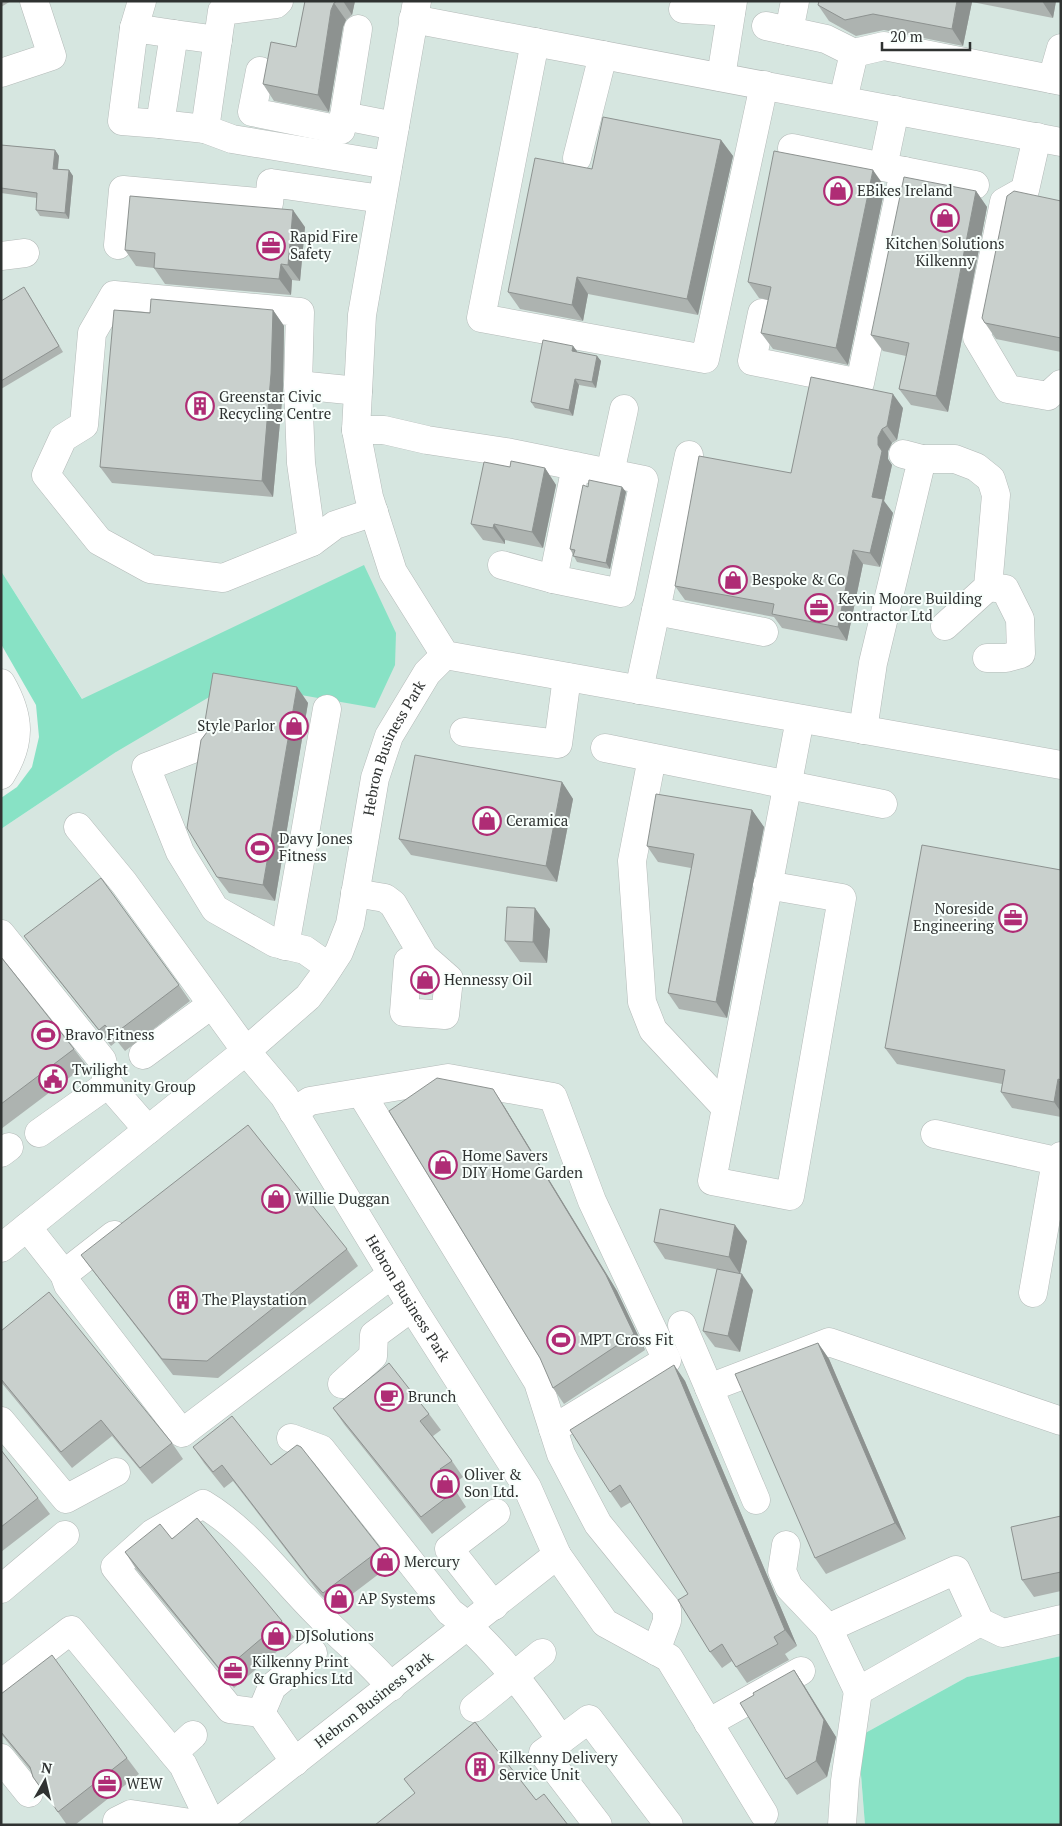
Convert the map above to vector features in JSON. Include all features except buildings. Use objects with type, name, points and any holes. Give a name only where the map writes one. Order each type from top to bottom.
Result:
[{"type":"street","points":[[1,73],[52,56],[34,1]]},
{"type":"street","points":[[142,1],[134,28],[122,121],[205,129],[232,139],[388,165]]},
{"type":"street","points":[[796,1],[778,28],[826,39],[854,54],[884,46],[1056,80],[1061,48]]},
{"type":"street","points":[[205,129],[218,40],[220,6],[276,2]]},
{"type":"street","points":[[683,9],[732,6],[721,77]]},
{"type":"street","points":[[1061,384],[1048,396],[1008,389],[977,337],[1004,202],[1025,190],[1049,140],[535,42],[415,10],[362,315],[356,430],[374,512],[393,572],[445,655],[1061,765]]},
{"type":"street","points":[[134,28],[218,40]]},
{"type":"street","points":[[260,71],[252,112],[342,130],[358,29]]},
{"type":"street","points":[[160,124],[174,34]]},
{"type":"street","points":[[535,42],[481,318],[491,320],[705,359],[764,85]]},
{"type":"street","points":[[843,100],[854,54]]},
{"type":"street","points":[[577,158],[603,55]]},
{"type":"street","points":[[762,313],[752,361],[860,384],[894,169],[895,110]]},
{"type":"street","points":[[344,116],[395,126]]},
{"type":"street","points":[[792,148],[975,185]]},
{"type":"street","points":[[118,245],[123,190],[269,204],[272,183],[382,199]]},
{"type":"street","points":[[312,542],[301,463],[298,384],[300,312],[114,295],[92,332],[84,425],[63,438],[46,475],[99,541],[150,570],[223,578],[312,542],[335,525],[374,512]]},
{"type":"street","points":[[298,384],[358,391]]},
{"type":"street","points":[[610,473],[624,409]]},
{"type":"street","points":[[356,430],[384,430],[427,440],[644,480],[621,593],[553,579],[502,565]]},
{"type":"street","points":[[639,690],[689,455]]},
{"type":"street","points":[[863,730],[872,663],[912,456],[955,459],[976,467],[991,479],[996,494],[988,587],[945,626]]},
{"type":"street","points":[[553,579],[576,466]]},
{"type":"street","points":[[988,587],[1005,589],[1020,619],[1021,654],[1006,658],[988,658]]},
{"type":"street","points":[[656,611],[764,632]]},
{"type":"street","name":"Hebron Business Park","points":[[1,1248],[246,1051],[308,997],[339,952],[350,924],[374,778],[388,736],[427,673],[445,655]]},
{"type":"street","points":[[464,732],[558,744],[567,677]]},
{"type":"street","points":[[1,683],[10,698],[17,728],[13,757],[1,775]]},
{"type":"street","points":[[286,946],[327,709]]},
{"type":"street","points":[[767,885],[842,898],[790,1196],[712,1181],[767,885],[800,719]]},
{"type":"street","points":[[203,744],[146,767],[180,852],[215,909],[275,943],[306,950],[329,967]]},
{"type":"street","points":[[605,748],[883,804]]},
{"type":"street","points":[[652,758],[632,861],[642,1002],[653,1030],[726,1107]]},
{"type":"street","points":[[78,827],[124,883],[246,1051]]},
{"type":"street","points":[[355,893],[385,898],[393,904],[424,957]]},
{"type":"street","points":[[1,934],[102,1060],[108,1084],[148,1130]]},
{"type":"street","points":[[143,1055],[211,1005]]},
{"type":"street","name":"Hebron Business Park","points":[[246,1051],[284,1096],[412,1307],[527,1487],[557,1555],[605,1623],[656,1651]]},
{"type":"street","points":[[294,1112],[310,1101],[448,1078],[554,1097],[592,1201],[667,1360],[553,1429]]},
{"type":"street","points":[[39,1133],[108,1084]]},
{"type":"street","points":[[361,1093],[538,1382],[561,1454],[598,1524],[667,1609],[667,1621],[656,1651],[669,1658],[764,1814]]},
{"type":"street","points":[[935,1134],[1058,1158],[1032,1293]]},
{"type":"street","points":[[53,1291],[134,1220]]},
{"type":"street","points":[[27,1227],[53,1291]]},
{"type":"street","points":[[53,1291],[68,1285],[182,1433],[392,1274]]},
{"type":"street","points":[[342,1384],[372,1356],[374,1335],[412,1307]]},
{"type":"street","points":[[682,1325],[756,1500]]},
{"type":"street","points":[[709,1388],[829,1342],[1061,1421]]},
{"type":"street","points":[[1,1421],[66,1499],[116,1472]]},
{"type":"street","points":[[291,1438],[321,1449],[450,1612],[469,1626],[538,1705],[561,1740]]},
{"type":"street","points":[[295,1762],[261,1713],[230,1709],[115,1567],[153,1533],[204,1504],[228,1519],[321,1618],[377,1670],[391,1687]]},
{"type":"street","points":[[494,1606],[449,1549],[496,1513]]},
{"type":"street","points":[[1,1589],[65,1535]]},
{"type":"street","points":[[786,1545],[782,1571],[789,1587],[828,1628],[858,1690],[845,1781],[842,1825]]},
{"type":"street","name":"Hebron Business Park","points":[[213,1825],[469,1626],[557,1555]]},
{"type":"street","points":[[828,1628],[956,1570],[980,1622],[1003,1633],[1061,1619]]},
{"type":"street","points":[[858,1690],[980,1622]]},
{"type":"street","points":[[1,1684],[71,1630],[183,1765],[213,1825]]},
{"type":"street","points":[[261,1713],[272,1687],[313,1653]]},
{"type":"street","points":[[474,1708],[542,1653]]},
{"type":"street","points":[[708,1723],[800,1671]]},
{"type":"street","points":[[598,1825],[544,1753],[589,1719],[669,1825]]},
{"type":"street","points":[[173,1752],[193,1735]]},
{"type":"street","points":[[1,1758],[28,1793]]},
{"type":"street","points":[[119,1825],[117,1821],[131,1814],[204,1825]]},
{"type":"shaded area","points":[[1,1],[1061,1],[1061,1656],[967,1677],[858,1737],[865,1825],[1,1825],[1,829],[116,752],[1,571]]},
{"type":"green space","points":[[364,565],[396,633],[395,665],[375,708],[233,683],[116,752],[1,829],[1,798],[17,787],[32,767],[39,737],[36,705],[1,644],[1,571],[82,699]]},
{"type":"green space","points":[[1061,1656],[1061,1825],[865,1825],[858,1737],[967,1677]]},
{"type":"place","name":"EBikes Ireland","points":[[838,191]]},
{"type":"place","name":"Kitchen Solutions Kilkenny","points":[[945,218]]},
{"type":"place","name":"Rapid Fire Safety","points":[[271,246]]},
{"type":"place","name":"Greenstar Civic Recycling Centre","points":[[200,406]]},
{"type":"place","name":"Bespoke & Co","points":[[733,580]]},
{"type":"place","name":"Kevin Moore Building contractor Ltd","points":[[819,608]]},
{"type":"place","name":"Style Parlor","points":[[294,726]]},
{"type":"place","name":"Ceramica","points":[[487,821]]},
{"type":"place","name":"Davy Jones Fitness","points":[[260,848]]},
{"type":"place","name":"Noreside Engineering","points":[[1013,918]]},
{"type":"place","name":"Hennessy Oil","points":[[425,980]]},
{"type":"place","name":"Bravo Fitness","points":[[46,1035]]},
{"type":"place","name":"Twilight Community Group","points":[[53,1079]]},
{"type":"place","name":"Home Savers DIY Home Garden","points":[[443,1165]]},
{"type":"place","name":"Willie Duggan","points":[[276,1199]]},
{"type":"place","name":"The Playstation","points":[[183,1300]]},
{"type":"place","name":"MPT Cross Fit","points":[[561,1340]]},
{"type":"place","name":"Brunch","points":[[389,1397]]},
{"type":"place","name":"Oliver & Son Ltd.","points":[[445,1484]]},
{"type":"place","name":"Mercury","points":[[385,1562]]},
{"type":"place","name":"AP Systems","points":[[339,1599]]},
{"type":"place","name":"DJSolutions","points":[[276,1636]]},
{"type":"place","name":"Kilkenny Print & Graphics Ltd","points":[[233,1671]]},
{"type":"place","name":"Kilkenny Delivery Service Unit","points":[[480,1767]]},
{"type":"place","name":"WEW","points":[[107,1784]]}]
